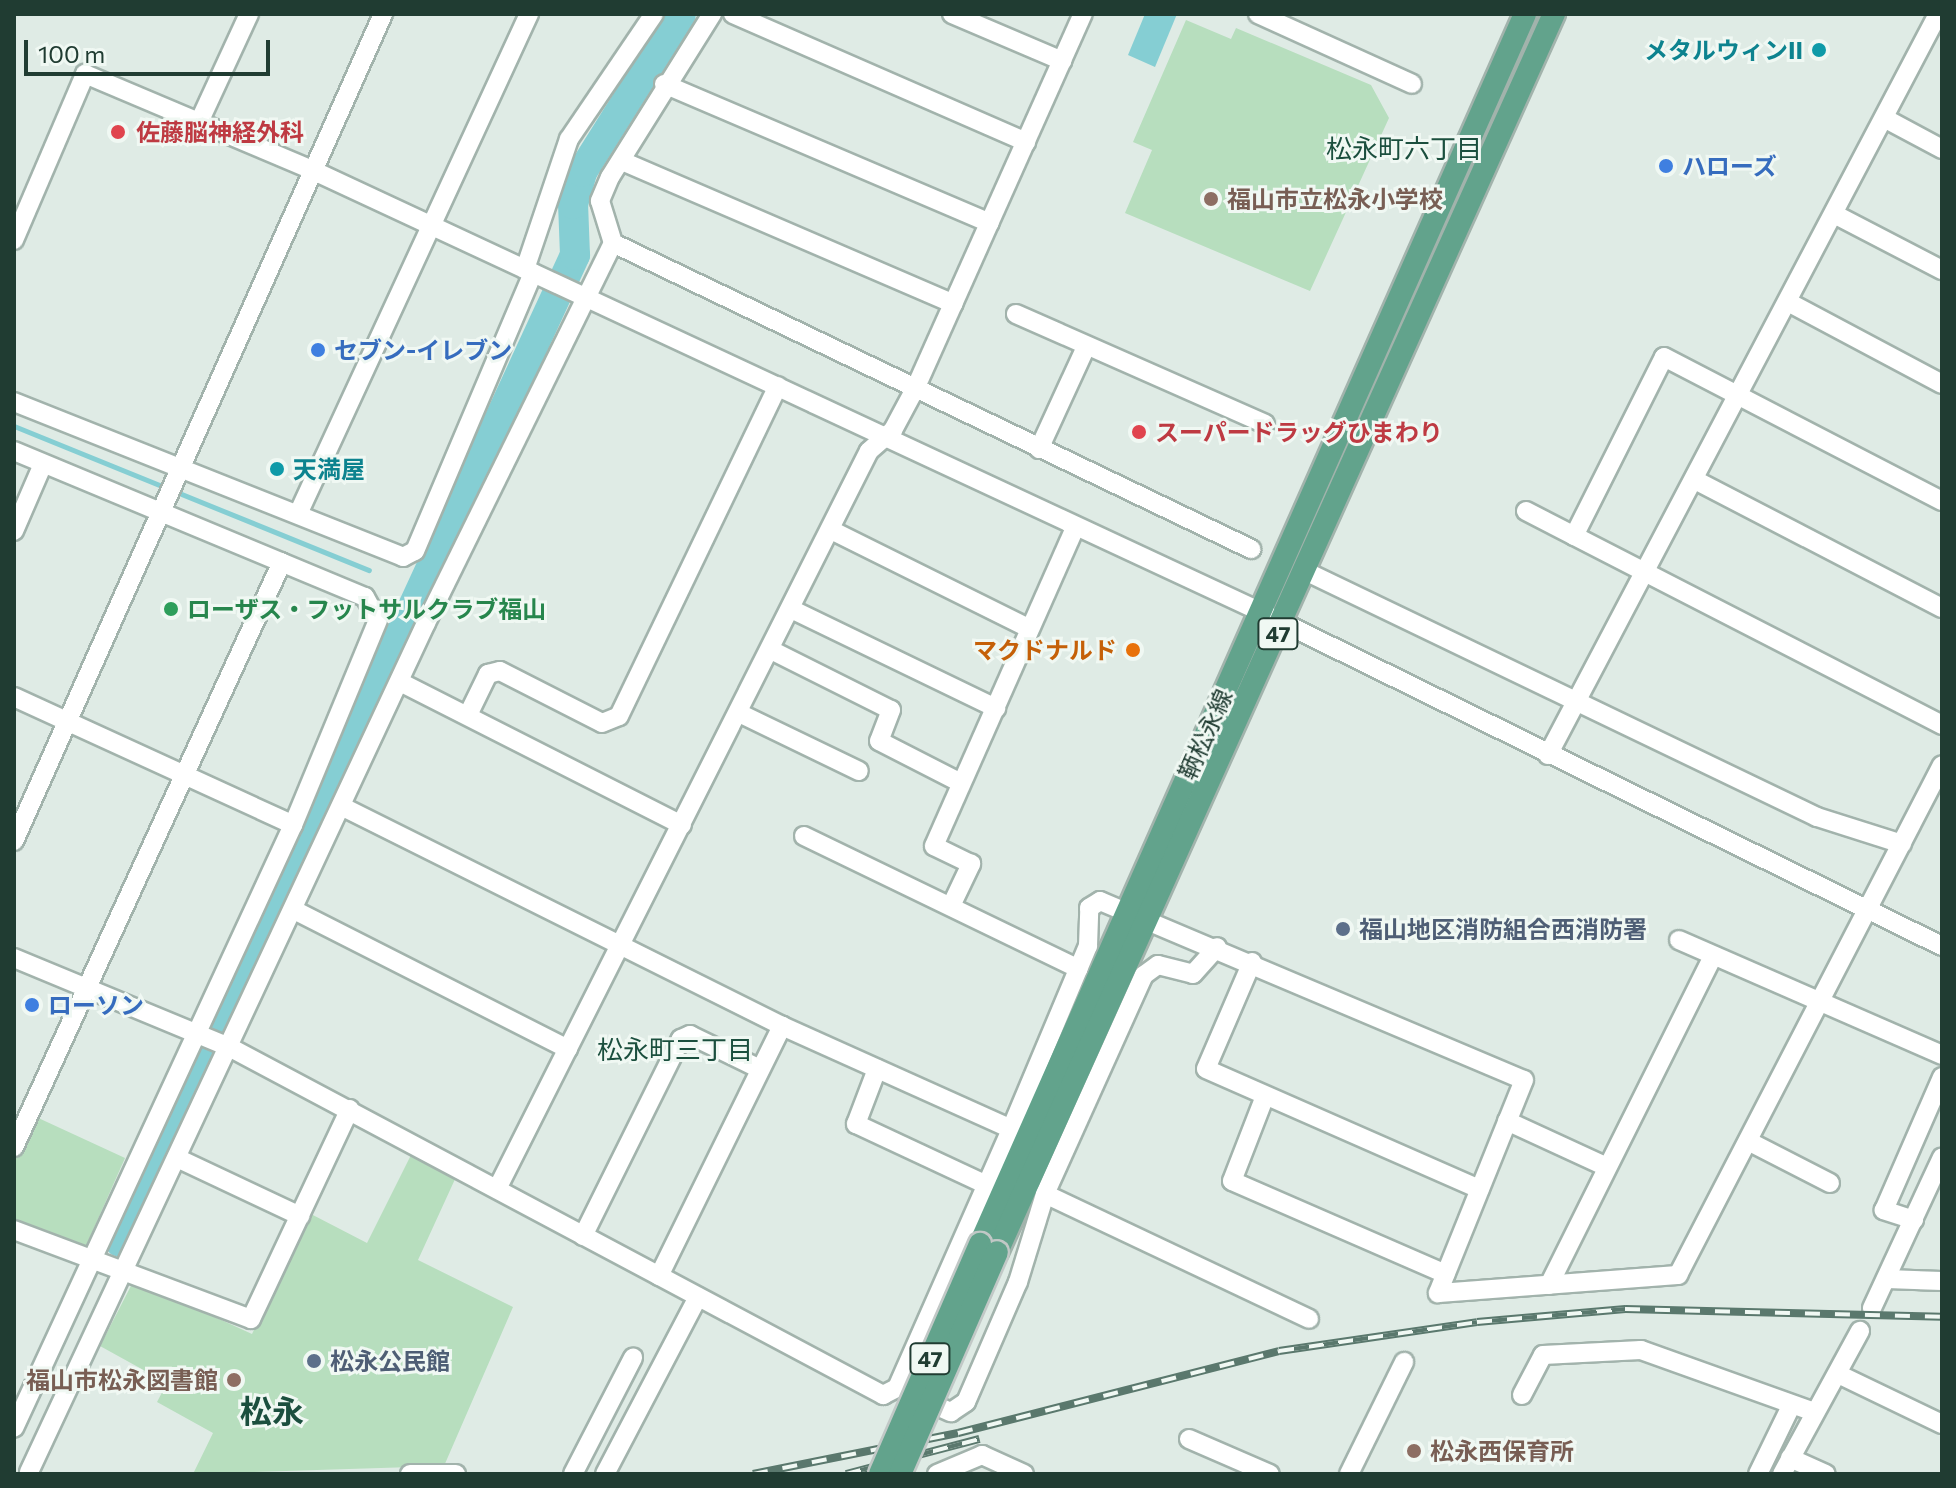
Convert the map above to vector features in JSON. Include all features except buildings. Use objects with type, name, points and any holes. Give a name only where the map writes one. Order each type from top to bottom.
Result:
[{"type":"main road","name":"鞆松永線","points":[[900,1474],[1127,907],[1525,14]]},
{"type":"main road","name":"鞆松永線","points":[[880,1474],[1151,919],[1554,14]]},
{"type":"street","points":[[200,120],[249,14]]},
{"type":"street","points":[[14,841],[183,474],[312,170],[383,14]]},
{"type":"street","points":[[298,514],[529,14]]},
{"type":"street","points":[[14,402],[183,474],[298,514],[403,557],[415,551],[533,273],[569,139],[654,14]]},
{"type":"street","points":[[712,14],[664,84],[600,201],[613,243],[1251,549]]},
{"type":"street","points":[[733,14],[1026,142]]},
{"type":"street","points":[[952,14],[1062,61]]},
{"type":"street","points":[[497,1189],[869,451],[885,437],[915,389],[1083,14]]},
{"type":"street","points":[[1258,14],[1412,84]]},
{"type":"street","points":[[1548,755],[1647,574],[1938,14]]},
{"type":"street","points":[[14,240],[85,74],[200,120],[312,170],[1075,528],[1257,610],[1282,627],[1942,946]]},
{"type":"street","points":[[664,84],[990,223]]},
{"type":"street","points":[[1884,118],[1942,149]]},
{"type":"street","points":[[622,161],[954,304]]},
{"type":"street","points":[[1834,214],[1942,270]]},
{"type":"street","points":[[25,1470],[128,1267],[345,808],[400,682],[580,296],[613,243]]},
{"type":"street","points":[[1788,302],[1942,384]]},
{"type":"street","points":[[1016,314],[1265,424]]},
{"type":"street","points":[[1039,449],[1086,347]]},
{"type":"street","points":[[1574,536],[1664,357],[1942,501]]},
{"type":"street","points":[[468,715],[488,674],[500,671],[602,723],[619,716],[778,386]]},
{"type":"street","points":[[14,451],[168,507],[282,562],[365,597],[378,620],[293,825],[191,1034],[14,1428]]},
{"type":"street","points":[[14,531],[43,464]]},
{"type":"street","points":[[1695,480],[1942,608]]},
{"type":"street","points":[[1526,511],[1942,725]]},
{"type":"street","points":[[951,906],[971,864],[934,846],[959,782],[996,708],[1075,528]]},
{"type":"street","points":[[831,530],[1030,629]]},
{"type":"street","points":[[14,1147],[282,562]]},
{"type":"street","points":[[1307,572],[1817,817],[1902,844]]},
{"type":"street","points":[[791,609],[996,708]]},
{"type":"street","points":[[771,650],[891,710],[879,741],[959,782]]},
{"type":"street","points":[[400,682],[682,825]]},
{"type":"street","points":[[14,697],[293,825]]},
{"type":"street","points":[[739,713],[859,771]]},
{"type":"street","points":[[14,958],[231,1048],[883,1395],[897,1388],[987,1185],[1079,969],[1089,908],[1100,901],[1127,907],[1524,1080],[1438,1293],[1678,1275],[1942,765]]},
{"type":"street","points":[[345,808],[782,1026],[1011,1129]]},
{"type":"street","points":[[804,836],[1079,969]]},
{"type":"street","points":[[296,911],[568,1049]]},
{"type":"street","points":[[1679,940],[1942,1055]]},
{"type":"street","points":[[897,1388],[951,1412],[966,1402],[1018,1282],[1045,1194],[1144,975],[1158,965],[1193,974],[1217,947]]},
{"type":"street","points":[[1549,1285],[1713,956]]},
{"type":"street","points":[[1252,962],[1206,1069],[1480,1189]]},
{"type":"street","points":[[659,1276],[782,1026]]},
{"type":"street","points":[[583,1236],[681,1039],[690,1035],[760,1069]]},
{"type":"street","points":[[877,1069],[856,1124],[987,1185]]},
{"type":"street","points":[[1914,1220],[1884,1210],[1942,1077]]},
{"type":"street","points":[[1265,1096],[1232,1181],[1446,1274]]},
{"type":"street","points":[[14,1230],[88,1260],[128,1267],[251,1319],[350,1109]]},
{"type":"street","points":[[1507,1121],[1607,1167]]},
{"type":"street","points":[[1748,1141],[1830,1183]]},
{"type":"street","points":[[1872,1308],[1942,1157]]},
{"type":"street","points":[[179,1159],[300,1216]]},
{"type":"street","points":[[1045,1194],[1309,1319]]},
{"type":"street","points":[[1887,1279],[1942,1281]]},
{"type":"street","points":[[605,1474],[698,1297]]},
{"type":"street","points":[[1826,1474],[1786,1466],[1860,1331]]},
{"type":"street","points":[[1522,1395],[1543,1355],[1641,1350],[1790,1408],[1814,1412]]},
{"type":"street","points":[[573,1474],[633,1358]]},
{"type":"street","points":[[1349,1474],[1404,1362]]},
{"type":"street","points":[[1838,1374],[1942,1424]]},
{"type":"street","points":[[1758,1474],[1790,1408]]},
{"type":"street","points":[[1189,1439],[1270,1474]]},
{"type":"street","points":[[937,1474],[982,1455],[1024,1474]]},
{"type":"street","points":[[410,1474],[456,1474]]},
{"type":"green space","points":[[1186,20],[1231,39],[1236,28],[1371,85],[1389,118],[1310,291],[1125,213],[1152,150],[1133,142]]},
{"type":"green space","points":[[34,1116],[125,1158],[83,1253],[14,1225],[14,1160]]},
{"type":"green space","points":[[412,1153],[456,1177],[418,1260],[513,1307],[444,1466],[193,1474],[213,1433],[157,1402],[167,1383],[100,1346],[134,1280],[252,1334],[309,1213],[367,1243]]},
{"type":"water","points":[[1145,14],[1177,14],[1155,67],[1128,55]]},
{"type":"waterway","points":[[120,1242],[575,255],[573,204],[582,172],[681,14]]},
{"type":"waterway","points":[[14,426],[369,570]]},
{"type":"railway","points":[[753,1474],[958,1433],[1279,1351],[1477,1322],[1625,1309],[1942,1317]]},
{"type":"railway","points":[[846,1474],[979,1439]]},
{"type":"place","name":"メタルウィンII","points":[[1819,50]]},
{"type":"place","name":"佐藤脳神経外科","points":[[118,132]]},
{"type":"place","name":"ハローズ","points":[[1666,166]]},
{"type":"place","name":"福山市立松永小学校","points":[[1211,199]]},
{"type":"place","name":"セブン-イレブン","points":[[318,350]]},
{"type":"place","name":"スーパードラッグひまわり","points":[[1139,432]]},
{"type":"place","name":"天満屋","points":[[277,469]]},
{"type":"place","name":"ローザス・フットサルクラブ福山","points":[[171,609]]},
{"type":"place","name":"マクドナルド","points":[[1133,650]]},
{"type":"place","name":"福山地区消防組合西消防署","points":[[1343,929]]},
{"type":"place","name":"ローソン","points":[[32,1005]]},
{"type":"place","name":"松永公民館","points":[[314,1361]]},
{"type":"place","name":"福山市松永図書館","points":[[234,1380]]},
{"type":"place","name":"松永西保育所","points":[[1414,1451]]},
{"type":"district","name":"松永町六丁目","points":[[1404,148]]},
{"type":"district","name":"松永町三丁目","points":[[675,1049]]},
{"type":"district","name":"松永","points":[[272,1410]]}]
